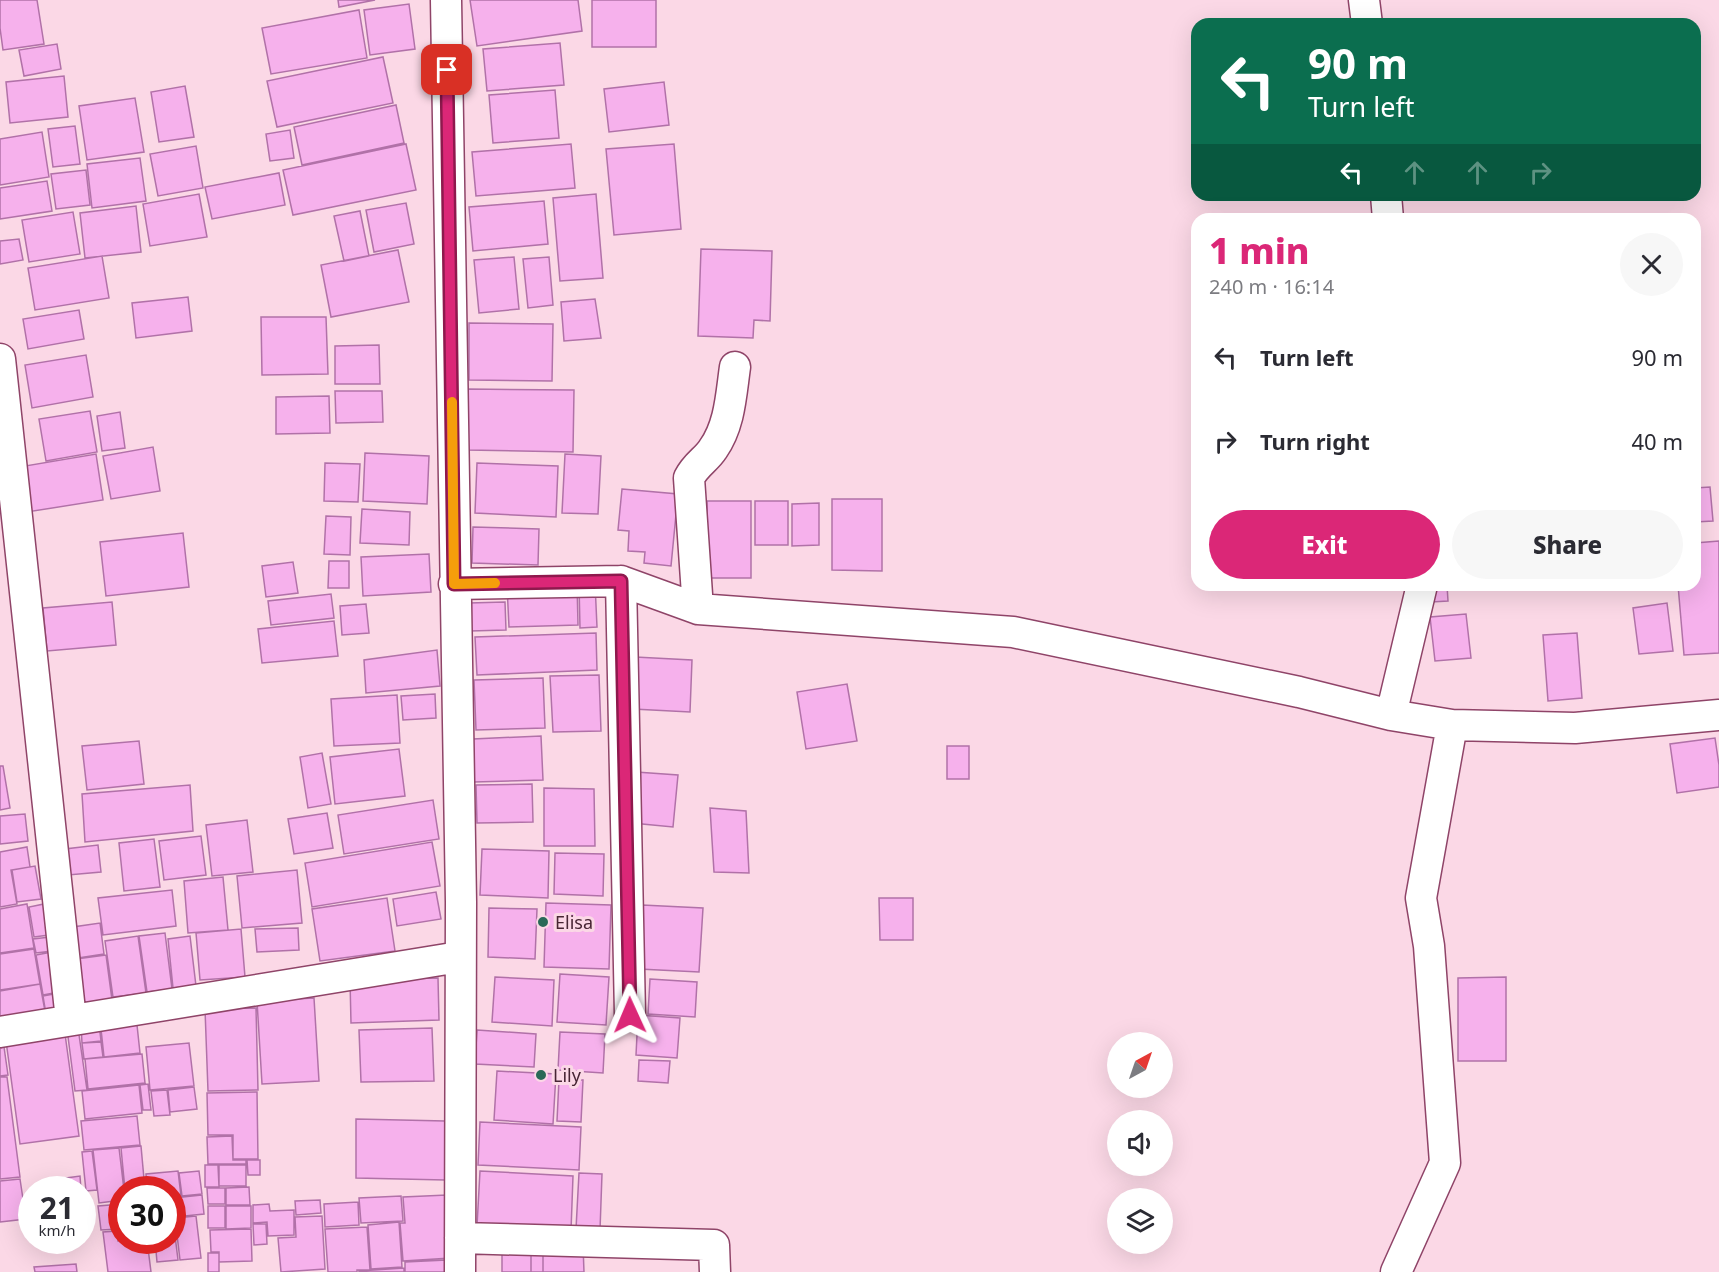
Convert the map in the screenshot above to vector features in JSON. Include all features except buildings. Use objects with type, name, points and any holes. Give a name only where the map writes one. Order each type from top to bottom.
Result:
[{"type":"street","points":[[446,0],[460,890],[460,1272]]},
{"type":"street","points":[[1364,0],[1366,18]]},
{"type":"street","points":[[0,358],[71,1020]]},
{"type":"street","points":[[698,609],[689,478],[694,467],[713,450],[727,421],[735,367]]},
{"type":"street","points":[[454,584],[621,581],[698,609],[1013,632],[1299,692],[1391,715],[1452,725],[1575,728],[1719,715]]},
{"type":"street","points":[[621,581],[630,1015]]},
{"type":"street","points":[[1391,715],[1421,591]]},
{"type":"street","points":[[1396,1272],[1445,1163],[1429,946],[1421,898],[1452,725]]},
{"type":"street","points":[[0,1032],[459,957]]},
{"type":"street","points":[[460,1238],[714,1245],[715,1272]]},
{"type":"slow traffic","points":[[452,402],[454,584],[495,583]]},
{"type":"place","name":"Elisa","points":[[543,922]]},
{"type":"place","name":"Lily","points":[[541,1075]]},
{"type":"route","points":[[447,70],[454,584],[621,581],[630,1015]]}]
